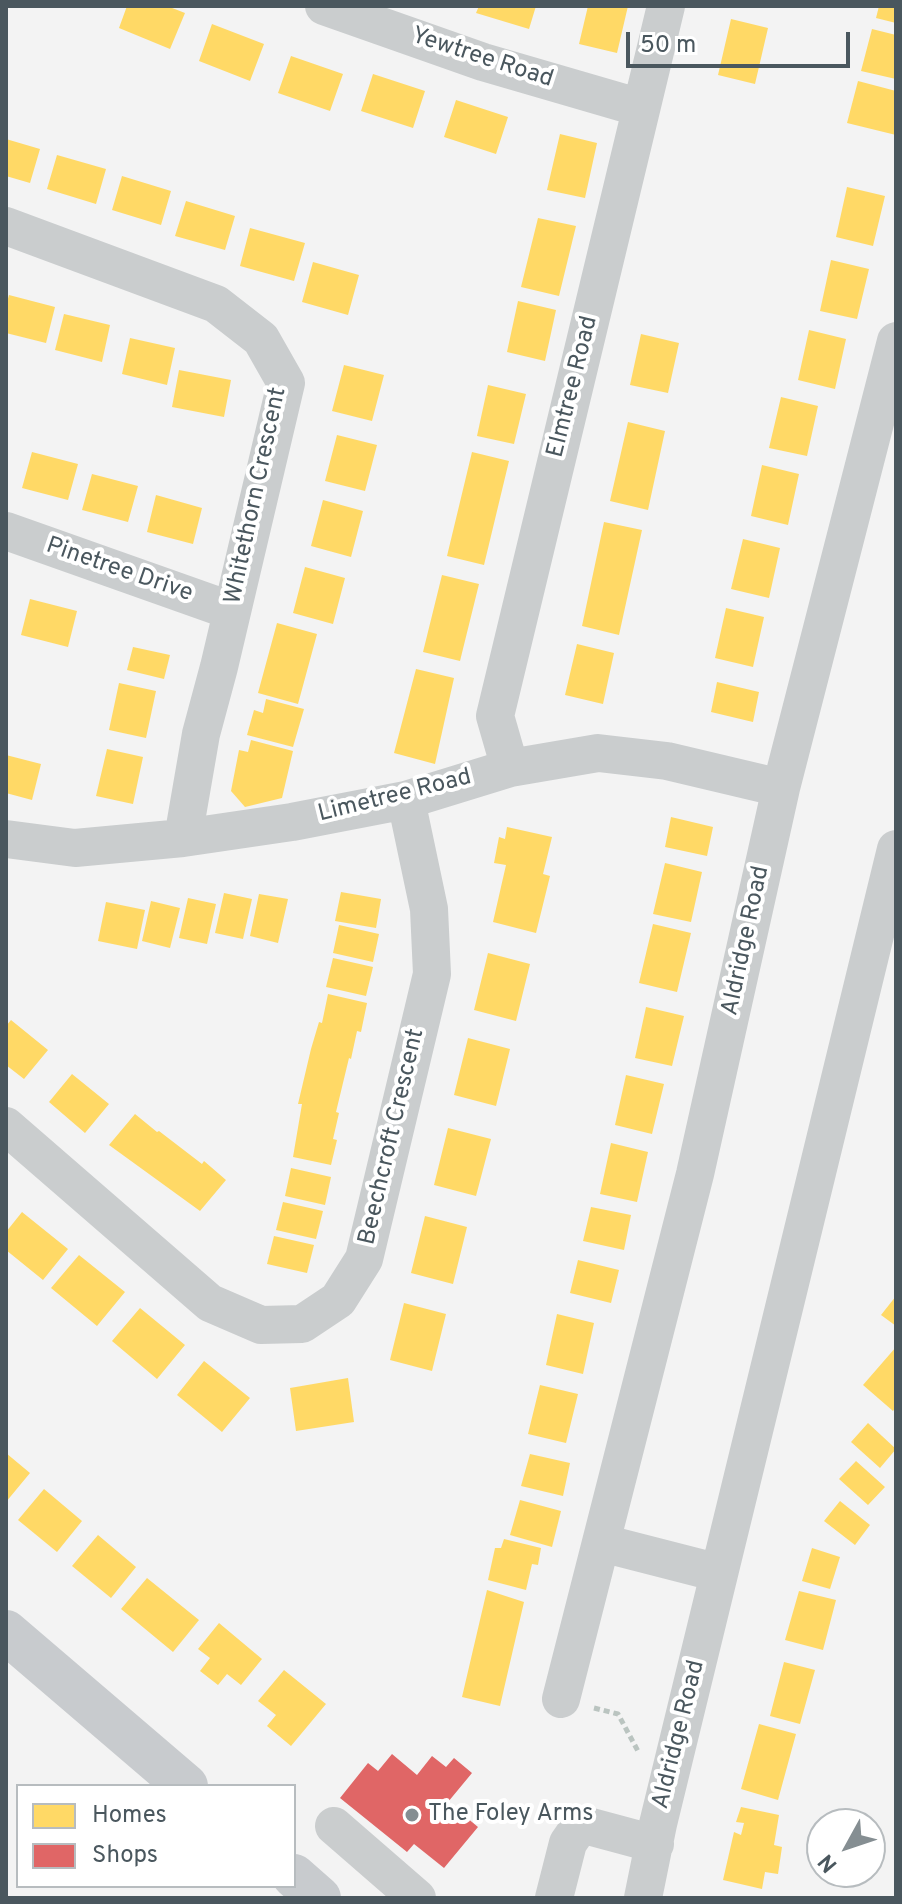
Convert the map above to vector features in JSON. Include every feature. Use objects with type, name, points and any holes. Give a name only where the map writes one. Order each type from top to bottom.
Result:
[{"type":"main road","points":[[6,1632],[184,1784]]},
{"type":"street","name":"Yewtree Road","points":[[324,6],[483,62],[641,108]]},
{"type":"street","name":"Elmtree Road","points":[[510,768],[495,716],[666,6]]},
{"type":"street","name":"Whitethorn Crescent","points":[[6,226],[216,304],[261,339],[286,383],[201,734],[183,838]]},
{"type":"street","name":"Aldridge Road","points":[[561,1699],[695,1174],[781,788],[896,341]]},
{"type":"street","name":"Pinetree Drive","points":[[6,531],[232,611]]},
{"type":"street","name":"Limetree Road","points":[[6,839],[75,848],[183,838],[292,822],[406,800],[510,768],[598,753],[667,761],[781,788]]},
{"type":"street","name":"Beechcroft Crescent","points":[[6,1126],[210,1303],[261,1325],[302,1324],[338,1300],[364,1259],[432,974],[429,909],[406,800]]},
{"type":"street","name":"Aldridge Road","points":[[643,1898],[646,1830],[719,1573],[896,849]]},
{"type":"street","points":[[602,1543],[719,1573]]},
{"type":"street","points":[[334,1826],[417,1898]]},
{"type":"street","points":[[554,1898],[568,1843],[577,1830],[588,1826],[646,1830]]},
{"type":"path","points":[[561,1699],[618,1714],[640,1750],[637,1764]]},
{"type":"building: Homes","points":[[127,6],[167,6],[185,13],[170,49],[119,28]]},
{"type":"building: Homes","points":[[479,6],[536,6],[529,29],[476,13]]},
{"type":"building: Homes","points":[[588,6],[628,6],[617,53],[579,44]]},
{"type":"building: Homes","points":[[879,6],[896,6],[896,23],[876,18]]},
{"type":"building: Homes","points":[[731,19],[768,28],[755,84],[718,75]]},
{"type":"building: Homes","points":[[212,24],[264,44],[250,81],[199,61]]},
{"type":"building: Homes","points":[[872,29],[896,35],[896,79],[861,71]]},
{"type":"building: Homes","points":[[291,56],[343,74],[330,111],[278,93]]},
{"type":"building: Homes","points":[[373,74],[425,91],[413,128],[361,111]]},
{"type":"building: Homes","points":[[858,81],[896,91],[896,135],[847,123]]},
{"type":"building: Homes","points":[[456,100],[508,117],[496,154],[444,137]]},
{"type":"building: Homes","points":[[560,134],[597,143],[585,198],[547,190]]},
{"type":"building: Homes","points":[[6,139],[40,149],[30,183],[6,176]]},
{"type":"building: Homes","points":[[57,155],[106,169],[96,204],[47,189]]},
{"type":"building: Homes","points":[[122,176],[171,191],[161,225],[112,210]]},
{"type":"building: Homes","points":[[847,187],[885,196],[873,246],[836,237]]},
{"type":"building: Homes","points":[[186,201],[235,216],[225,250],[175,236]]},
{"type":"building: Homes","points":[[538,218],[576,226],[559,296],[521,287]]},
{"type":"building: Homes","points":[[250,228],[305,243],[294,281],[240,266]]},
{"type":"building: Homes","points":[[831,260],[869,269],[857,319],[820,311]]},
{"type":"building: Homes","points":[[313,262],[359,275],[348,315],[302,302]]},
{"type":"building: Homes","points":[[9,295],[55,307],[46,343],[6,333]]},
{"type":"building: Homes","points":[[518,301],[556,310],[545,361],[507,352]]},
{"type":"building: Homes","points":[[64,314],[110,325],[102,362],[55,350]]},
{"type":"building: Homes","points":[[809,330],[846,339],[835,389],[798,380]]},
{"type":"building: Homes","points":[[641,334],[679,343],[668,393],[630,385]]},
{"type":"building: Homes","points":[[130,338],[175,348],[167,385],[122,374]]},
{"type":"building: Homes","points":[[344,365],[384,375],[372,421],[332,411]]},
{"type":"building: Homes","points":[[179,370],[231,380],[224,417],[172,407]]},
{"type":"building: Homes","points":[[488,385],[526,394],[514,444],[477,436]]},
{"type":"building: Homes","points":[[781,397],[818,406],[807,456],[769,448]]},
{"type":"building: Homes","points":[[628,422],[665,431],[648,510],[610,501]]},
{"type":"building: Homes","points":[[337,435],[377,445],[365,491],[325,481]]},
{"type":"building: Homes","points":[[32,452],[78,464],[68,500],[22,488]]},
{"type":"building: Homes","points":[[472,452],[509,461],[484,565],[447,556]]},
{"type":"building: Homes","points":[[762,465],[799,474],[788,525],[751,516]]},
{"type":"building: Homes","points":[[92,474],[138,486],[128,522],[82,510]]},
{"type":"building: Homes","points":[[156,495],[202,508],[193,544],[147,532]]},
{"type":"building: Homes","points":[[323,500],[363,511],[351,557],[311,546]]},
{"type":"building: Homes","points":[[604,522],[642,530],[619,635],[582,626]]},
{"type":"building: Homes","points":[[743,539],[780,548],[769,598],[731,589]]},
{"type":"building: Homes","points":[[305,567],[345,578],[333,624],[293,613]]},
{"type":"building: Homes","points":[[442,575],[479,584],[460,661],[423,652]]},
{"type":"building: Homes","points":[[30,599],[77,611],[68,647],[21,635]]},
{"type":"building: Homes","points":[[726,608],[764,617],[753,667],[715,658]]},
{"type":"building: Homes","points":[[277,623],[317,634],[298,704],[258,693]]},
{"type":"building: Homes","points":[[577,644],[614,653],[603,704],[565,695]]},
{"type":"building: Homes","points":[[133,647],[170,655],[164,679],[127,670]]},
{"type":"building: Homes","points":[[416,669],[454,678],[435,764],[394,753]]},
{"type":"building: Homes","points":[[717,682],[759,692],[753,722],[711,712]]},
{"type":"building: Homes","points":[[119,683],[156,691],[146,738],[109,730]]},
{"type":"building: Homes","points":[[266,699],[304,709],[293,747],[247,735],[254,710],[263,713]]},
{"type":"building: Homes","points":[[251,740],[293,751],[282,798],[245,807],[231,791],[239,750],[248,752]]},
{"type":"building: Homes","points":[[107,749],[143,757],[133,804],[96,796]]},
{"type":"building: Homes","points":[[6,755],[41,764],[32,800],[6,793]]},
{"type":"building: Homes","points":[[671,817],[713,827],[707,856],[665,847]]},
{"type":"building: Homes","points":[[507,827],[552,837],[543,874],[550,876],[536,933],[493,922],[506,865],[494,863],[499,837],[505,839]]},
{"type":"building: Homes","points":[[665,863],[702,872],[691,922],[653,914]]},
{"type":"building: Homes","points":[[341,892],[381,899],[376,928],[335,921]]},
{"type":"building: Homes","points":[[224,893],[252,899],[243,939],[215,933]]},
{"type":"building: Homes","points":[[259,894],[288,899],[278,943],[250,936]]},
{"type":"building: Homes","points":[[188,898],[216,904],[207,944],[179,938]]},
{"type":"building: Homes","points":[[151,901],[180,908],[170,948],[142,941]]},
{"type":"building: Homes","points":[[106,902],[145,910],[137,949],[98,941]]},
{"type":"building: Homes","points":[[653,924],[691,933],[677,992],[639,983]]},
{"type":"building: Homes","points":[[339,925],[379,934],[373,962],[333,953]]},
{"type":"building: Homes","points":[[488,953],[530,964],[516,1021],[474,1010]]},
{"type":"building: Homes","points":[[333,958],[373,967],[366,996],[326,987]]},
{"type":"building: Homes","points":[[328,994],[367,1003],[336,1112],[339,1113],[333,1139],[337,1140],[331,1165],[293,1157],[302,1104],[298,1104]]},
{"type":"building: Homes","points":[[646,1007],[684,1016],[672,1066],[635,1058]]},
{"type":"building: Homes","points":[[11,1020],[48,1050],[24,1079],[6,1065],[6,1026]]},
{"type":"building: Homes","points":[[468,1038],[510,1049],[496,1106],[454,1095]]},
{"type":"building: Homes","points":[[72,1074],[109,1104],[85,1133],[49,1102]]},
{"type":"building: Homes","points":[[626,1075],[664,1084],[652,1134],[615,1125]]},
{"type":"building: Homes","points":[[135,1114],[202,1164],[204,1161],[226,1180],[200,1211],[109,1145]]},
{"type":"building: Homes","points":[[448,1128],[491,1139],[476,1196],[434,1185]]},
{"type":"building: Homes","points":[[611,1143],[648,1152],[637,1202],[600,1194]]},
{"type":"building: Homes","points":[[291,1168],[331,1177],[325,1205],[285,1196]]},
{"type":"building: Homes","points":[[283,1202],[323,1211],[316,1239],[276,1230]]},
{"type":"building: Homes","points":[[591,1207],[631,1215],[624,1250],[583,1241]]},
{"type":"building: Homes","points":[[22,1212],[68,1249],[43,1280],[6,1250],[6,1232]]},
{"type":"building: Homes","points":[[425,1216],[467,1227],[453,1284],[411,1273]]},
{"type":"building: Homes","points":[[274,1236],[314,1245],[307,1273],[267,1264]]},
{"type":"building: Homes","points":[[79,1255],[125,1292],[97,1326],[51,1288]]},
{"type":"building: Homes","points":[[578,1260],[619,1270],[611,1303],[570,1293]]},
{"type":"building: Homes","points":[[896,1296],[896,1326],[881,1315]]},
{"type":"building: Homes","points":[[404,1303],[446,1314],[432,1371],[390,1360]]},
{"type":"building: Homes","points":[[140,1308],[185,1345],[157,1379],[112,1341]]},
{"type":"building: Homes","points":[[557,1314],[594,1323],[583,1374],[546,1365]]},
{"type":"building: Homes","points":[[896,1347],[896,1407],[893,1411],[863,1385]]},
{"type":"building: Homes","points":[[204,1361],[250,1398],[222,1432],[177,1395]]},
{"type":"building: Homes","points":[[348,1378],[354,1422],[296,1431],[290,1388]]},
{"type":"building: Homes","points":[[540,1385],[578,1394],[566,1443],[528,1434]]},
{"type":"building: Homes","points":[[868,1423],[896,1449],[880,1468],[851,1442]]},
{"type":"building: Homes","points":[[6,1453],[30,1473],[6,1502]]},
{"type":"building: Homes","points":[[530,1454],[570,1463],[563,1496],[521,1486]]},
{"type":"building: Homes","points":[[856,1461],[885,1487],[868,1505],[839,1479]]},
{"type":"building: Homes","points":[[44,1489],[82,1521],[57,1552],[18,1520]]},
{"type":"building: Homes","points":[[520,1500],[561,1511],[552,1547],[510,1535]]},
{"type":"building: Homes","points":[[840,1501],[870,1525],[855,1545],[824,1521]]},
{"type":"building: Homes","points":[[98,1535],[136,1567],[111,1598],[72,1566]]},
{"type":"building: Homes","points":[[504,1539],[541,1548],[538,1565],[532,1564],[526,1590],[488,1580],[495,1548],[501,1548]]},
{"type":"building: Homes","points":[[812,1548],[840,1557],[830,1589],[802,1581]]},
{"type":"building: Homes","points":[[147,1578],[199,1620],[173,1652],[121,1609]]},
{"type":"building: Homes","points":[[487,1590],[524,1602],[500,1706],[462,1697]]},
{"type":"building: Homes","points":[[799,1591],[836,1600],[823,1650],[785,1640]]},
{"type":"building: Homes","points":[[219,1623],[262,1659],[241,1685],[227,1674],[218,1685],[200,1671],[210,1658],[198,1649]]},
{"type":"building: Homes","points":[[784,1662],[815,1670],[800,1724],[770,1716]]},
{"type":"building: Homes","points":[[284,1670],[326,1704],[291,1746],[267,1726],[276,1715],[258,1701]]},
{"type":"building: Homes","points":[[759,1724],[796,1734],[778,1800],[741,1789]]},
{"type":"building: Homes","points":[[741,1807],[779,1815],[774,1845],[782,1847],[778,1874],[765,1872],[762,1889],[723,1880],[734,1832],[741,1835],[744,1823],[736,1822]]},
{"type":"building: Shops","name":"The Foley Arms","points":[[392,1754],[417,1775],[432,1756],[446,1767],[454,1758],[472,1773],[448,1802],[478,1827],[444,1868],[414,1844],[407,1852],[340,1798],[368,1763],[378,1771]]},
{"type":"place","name":"The Foley Arms","points":[[412,1815]]}]
